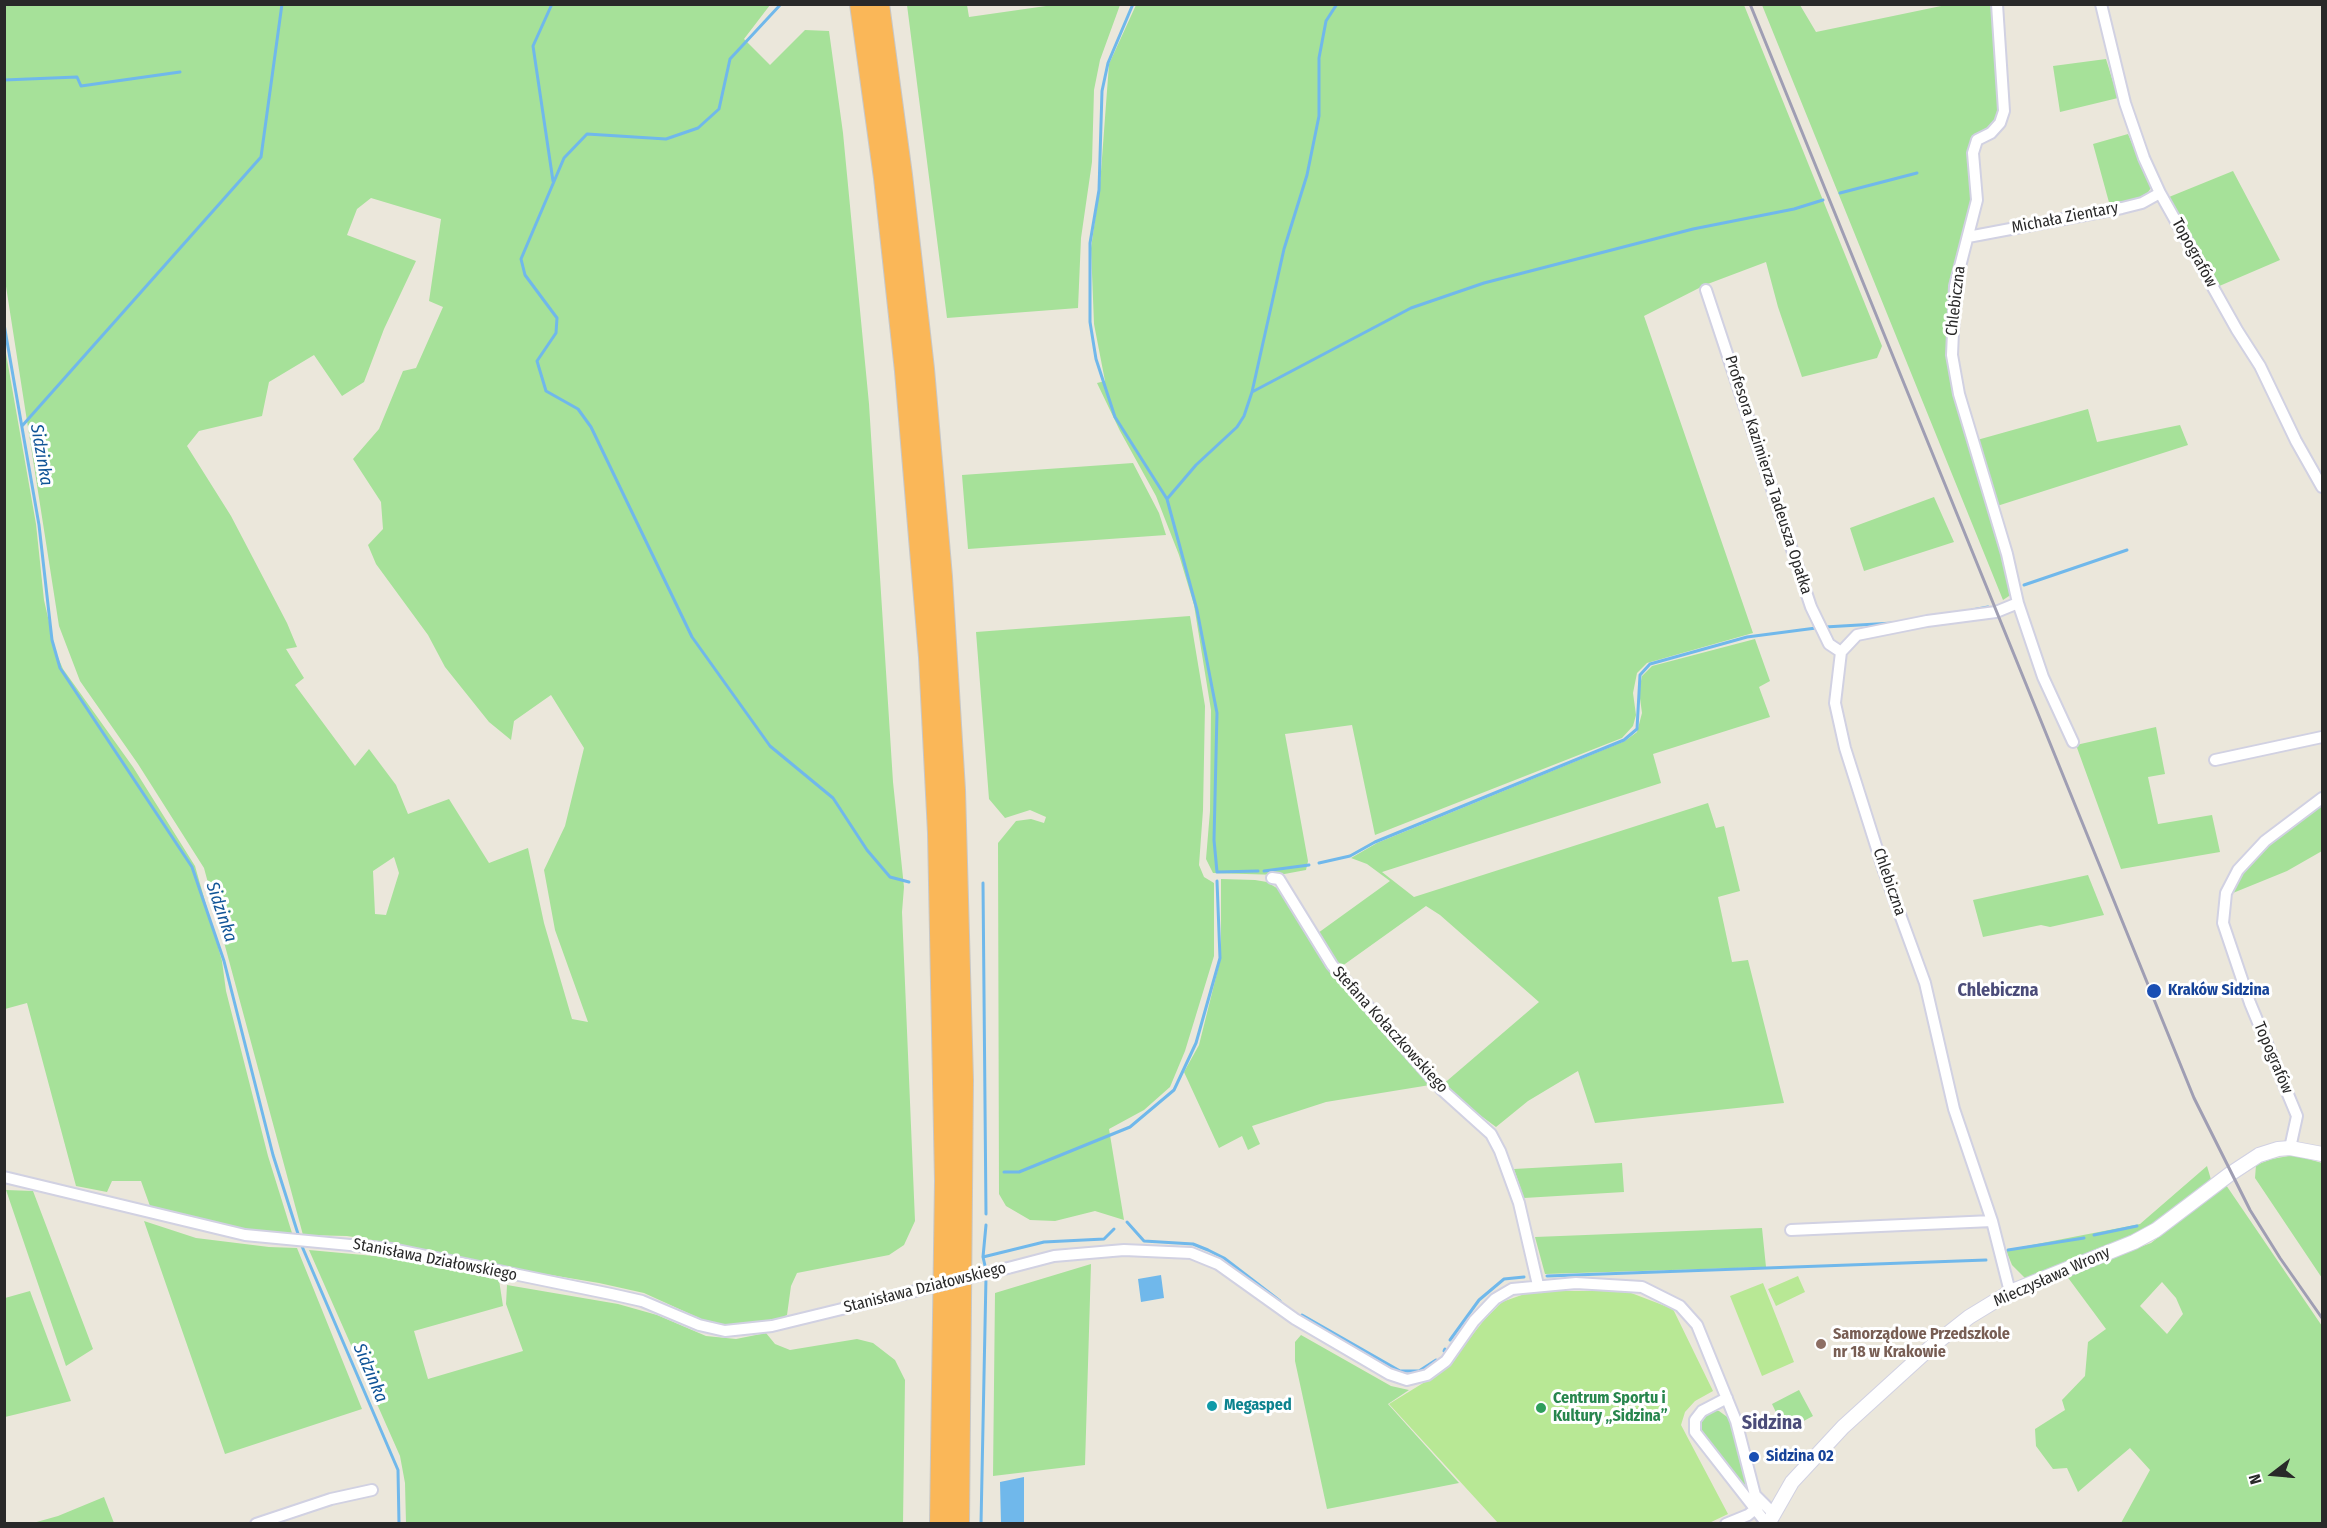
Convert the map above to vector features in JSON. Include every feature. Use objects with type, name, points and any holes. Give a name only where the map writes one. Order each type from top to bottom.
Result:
[{"type":"highway","points":[[860,4],[884,178],[905,371],[932,716],[945,1080],[940,1524]]},
{"type":"highway","points":[[879,4],[902,175],[924,369],[943,600],[955,790],[963,1080],[959,1524]]},
{"type":"street","name":"Chlebiczna","points":[[1997,4],[2004,111],[2000,123],[1977,140],[1973,153],[1977,200],[1955,286],[1952,355],[1959,394],[2007,554],[2018,603],[2043,677],[2073,742]]},
{"type":"street","name":"Topografów","points":[[2101,4],[2126,103],[2144,158],[2160,193],[2236,330],[2260,366],[2296,441],[2322,487]]},
{"type":"street","name":"Michała Zientary","points":[[1968,237],[2122,208],[2160,193]]},
{"type":"street","name":"Profesora Kazimierza Tadeusza Opałka","points":[[1706,290],[1811,607],[1828,644],[1841,652]]},
{"type":"street","points":[[1841,652],[1857,635],[1868,631],[1996,612],[2018,603]]},
{"type":"street","name":"Chlebiczna","points":[[1841,652],[1835,703],[1837,719],[1880,858],[1925,983],[1954,1109],[1992,1221],[2010,1292]]},
{"type":"street","points":[[2215,760],[2322,737]]},
{"type":"street","name":"Topografów","points":[[2290,1148],[2297,1116],[2250,1004],[2223,923],[2226,893],[2238,870],[2265,840],[2322,798]]},
{"type":"street","name":"Stefana Kołaczkowskiego","points":[[1272,878],[1279,879],[1332,965],[1441,1089],[1491,1134],[1500,1151],[1519,1203],[1538,1285]]},
{"type":"street","points":[[2290,1148],[2322,1154]]},
{"type":"street","name":"Mieczysława Wrony","points":[[1769,1520],[1800,1472],[1871,1401],[1956,1326],[2010,1292],[2134,1242],[2156,1230],[2251,1160],[2266,1152],[2290,1148]]},
{"type":"street","name":"Stanisława Działowskiego","points":[[4,1177],[214,1229],[299,1241],[392,1249],[611,1294],[642,1301],[699,1325],[725,1331],[772,1326],[1054,1256],[1124,1250],[1191,1253],[1218,1264],[1295,1319],[1389,1374],[1407,1380],[1427,1375],[1446,1361],[1474,1321],[1495,1299],[1512,1289],[1538,1285],[1617,1284],[1642,1287],[1680,1306],[1697,1325],[1727,1398],[1758,1507]]},
{"type":"street","points":[[1791,1230],[1992,1221]]},
{"type":"street","points":[[1727,1398],[1701,1411],[1695,1420],[1695,1432],[1769,1520]]},
{"type":"street","points":[[256,1524],[331,1499],[372,1490]]},
{"type":"street","points":[[1726,1524],[1758,1507]]},
{"type":"green space","points":[[4,5],[770,5],[744,39],[770,65],[805,30],[829,31],[843,133],[869,404],[893,782],[904,887],[902,912],[915,1221],[904,1245],[889,1255],[797,1273],[791,1286],[787,1315],[780,1319],[726,1325],[710,1323],[644,1293],[599,1283],[521,1270],[398,1244],[347,1236],[303,1235],[204,868],[138,764],[80,681],[59,626],[5,280]],"holes":[[[371,198],[441,219],[429,301],[443,307],[416,368],[403,371],[379,429],[353,459],[381,502],[383,529],[368,545],[376,564],[428,635],[445,667],[489,722],[511,740],[514,721],[551,695],[584,748],[565,826],[544,870],[555,930],[588,1022],[572,1019],[544,923],[528,848],[489,863],[449,799],[408,814],[396,785],[369,749],[355,766],[295,685],[304,678],[286,649],[297,647],[287,623],[231,516],[187,446],[199,431],[262,416],[269,382],[314,355],[342,396],[364,382],[384,329],[416,261],[347,235],[357,209]],[[394,857],[399,873],[386,915],[375,914],[373,871]]]},
{"type":"green space","points":[[907,5],[967,5],[969,17],[1053,5],[1120,5],[1100,60],[1094,90],[1092,162],[1081,238],[1078,308],[947,318]]},
{"type":"green space","points":[[1136,5],[1744,5],[1882,346],[1877,358],[1802,377],[1778,307],[1766,262],[1705,285],[1644,316],[1753,633],[1647,663],[1637,673],[1633,693],[1636,715],[1633,726],[1622,738],[1375,835],[1352,725],[1285,734],[1308,861],[1306,870],[1279,875],[1213,873],[1206,859],[1210,811],[1211,710],[1194,605],[1179,555],[1156,496],[1120,431],[1097,383],[1105,381],[1094,324],[1091,248],[1100,185],[1109,64]]},
{"type":"green space","points":[[1762,5],[1800,5],[1816,32],[1946,5],[1995,5],[1999,110],[1992,126],[1974,138],[1974,202],[1948,324],[2012,594],[2003,600]]},
{"type":"green space","points":[[2106,59],[2118,98],[2060,112],[2053,66]]},
{"type":"green space","points":[[2128,134],[2151,188],[2146,195],[2110,206],[2093,144]]},
{"type":"green space","points":[[2233,171],[2280,260],[2217,287],[2169,197]]},
{"type":"green space","points":[[4,342],[36,524],[44,600],[56,653],[63,669],[133,767],[195,866],[222,961],[226,991],[268,1156],[292,1233],[269,1234],[229,1230],[150,1206],[141,1181],[112,1181],[107,1192],[76,1186],[27,1003],[5,1009]]},
{"type":"green space","points":[[2088,409],[2097,442],[2180,425],[2188,445],[1997,506],[1977,440]]},
{"type":"green space","points":[[1133,463],[1159,513],[1166,535],[968,549],[962,475]]},
{"type":"green space","points":[[1934,497],[1954,542],[1864,571],[1850,528]]},
{"type":"green space","points":[[1190,616],[1205,706],[1203,810],[1199,865],[1204,877],[1214,883],[1214,956],[1185,1051],[1170,1087],[1144,1110],[1109,1129],[1124,1220],[1095,1211],[1055,1221],[1030,1220],[1006,1206],[999,1194],[998,843],[1016,821],[1031,819],[1044,823],[1046,817],[1030,810],[1005,818],[989,799],[976,632]]},
{"type":"green space","points":[[1755,639],[1770,681],[1759,687],[1770,717],[1653,754],[1661,783],[1382,872],[1414,897],[1708,803],[1716,828],[1724,826],[1740,891],[1718,897],[1732,962],[1748,960],[1784,1103],[1595,1123],[1578,1071],[1528,1101],[1496,1127],[1441,1086],[1539,1002],[1440,915],[1426,906],[1338,969],[1318,933],[1390,881],[1367,864],[1351,858],[1377,843],[1625,741],[1637,732],[1642,713],[1639,691],[1642,676],[1652,666]]},
{"type":"green space","points":[[2156,727],[2165,774],[2148,777],[2158,824],[2212,815],[2220,852],[2121,869],[2076,745]]},
{"type":"green space","points":[[2322,804],[2322,851],[2287,871],[2228,895],[2237,877],[2262,848]]},
{"type":"green space","points":[[2088,875],[2104,915],[2050,927],[2041,925],[1983,937],[1973,900]]},
{"type":"green space","points":[[1221,879],[1267,882],[1280,890],[1330,970],[1430,1085],[1326,1102],[1252,1126],[1260,1144],[1248,1150],[1242,1136],[1219,1148],[1184,1072],[1199,1045],[1221,957]]},
{"type":"green space","points":[[2294,1155],[2322,1163],[2322,1278],[2255,1178],[2256,1165]]},
{"type":"green space","points":[[1622,1163],[1624,1192],[1524,1198],[1514,1169]]},
{"type":"green space","points":[[2207,1166],[2212,1183],[2137,1236],[2025,1278],[2012,1265],[2006,1250],[2140,1224]]},
{"type":"green space","points":[[2226,1185],[2322,1326],[2322,1523],[2121,1523],[2150,1470],[2130,1448],[2078,1492],[2067,1468],[2053,1469],[2036,1446],[2035,1429],[2065,1410],[2062,1400],[2085,1376],[2088,1342],[2106,1329],[2066,1275],[2151,1243]],"holes":[[[2162,1282],[2176,1298],[2183,1314],[2167,1334],[2140,1306]]]},
{"type":"green space","points":[[6,1190],[33,1191],[93,1349],[66,1366]]},
{"type":"green space","points":[[144,1221],[196,1238],[297,1248],[362,1409],[225,1454]]},
{"type":"green space","points":[[1762,1228],[1766,1267],[1545,1274],[1535,1237]]},
{"type":"green space","points":[[309,1250],[396,1258],[499,1280],[503,1306],[414,1331],[428,1379],[523,1351],[506,1304],[507,1285],[618,1304],[657,1315],[706,1336],[736,1339],[766,1333],[775,1344],[790,1350],[857,1339],[873,1343],[895,1360],[905,1380],[903,1523],[406,1523],[405,1483],[400,1456]]},
{"type":"green space","points":[[1091,1264],[1085,1465],[993,1476],[995,1293]]},
{"type":"green space","points":[[1798,1276],[1805,1292],[1776,1306],[1768,1289]]},
{"type":"green space","points":[[1763,1283],[1794,1362],[1762,1376],[1730,1296]]},
{"type":"green space","points":[[30,1291],[71,1401],[5,1417],[5,1298]]},
{"type":"green space","name":"Centrum Sportu i Kultury „Sidzina”","points":[[1533,1291],[1626,1291],[1673,1309],[1713,1391],[1695,1401],[1685,1412],[1681,1425],[1728,1514],[1707,1524],[1498,1523],[1389,1404],[1446,1369],[1484,1320],[1502,1302]]},
{"type":"green space","points":[[1301,1335],[1391,1386],[1409,1390],[1388,1404],[1459,1483],[1327,1509],[1295,1361],[1295,1342]]},
{"type":"green space","points":[[1799,1390],[1813,1416],[1785,1431],[1772,1404]]},
{"type":"green space","points":[[1711,1411],[1719,1411],[1730,1419],[1746,1485],[1742,1484],[1701,1430],[1702,1420]]},
{"type":"green space","points":[[104,1497],[114,1523],[33,1523],[58,1516]]},
{"type":"water","points":[[1161,1275],[1164,1298],[1141,1302],[1138,1279]]},
{"type":"water","points":[[1024,1477],[1024,1523],[1001,1523],[1000,1482]]},
{"type":"waterway","points":[[22,426],[261,157],[282,4]]},
{"type":"waterway","points":[[552,4],[533,46],[553,181]]},
{"type":"waterway","points":[[781,4],[730,59],[719,109],[698,128],[666,139],[587,134],[564,158],[521,259],[525,275],[557,318],[556,333],[537,361],[546,391],[578,409],[591,427],[692,637],[770,746],[833,798],[867,850],[890,877],[909,882]]},
{"type":"waterway","points":[[1133,4],[1108,63],[1102,91],[1099,190],[1090,243],[1090,322],[1096,359],[1115,417],[1167,499],[1197,610],[1217,713],[1214,840],[1217,872],[1258,871]]},
{"type":"waterway","points":[[1167,499],[1196,465],[1237,427],[1244,416],[1252,392],[1284,249],[1307,175],[1319,116],[1319,58],[1326,21],[1337,4]]},
{"type":"waterway","points":[[4,80],[77,77],[81,86],[180,72]]},
{"type":"waterway","points":[[1840,193],[1917,173]]},
{"type":"waterway","points":[[1252,392],[1411,308],[1484,283],[1693,229],[1794,209],[1823,200]]},
{"type":"waterway","name":"Sidzinka","points":[[4,324],[39,525],[52,640],[60,668],[192,867],[224,961],[273,1155],[299,1237]]},
{"type":"waterway","points":[[2024,585],[2127,550]]},
{"type":"waterway","points":[[1972,610],[1988,607]]},
{"type":"waterway","points":[[1825,627],[1893,623]]},
{"type":"waterway","points":[[1319,863],[1350,856],[1375,842],[1624,740],[1637,729],[1640,675],[1650,664],[1747,637],[1816,628]]},
{"type":"waterway","points":[[1264,871],[1309,865]]},
{"type":"waterway","points":[[1004,1172],[1019,1172],[1130,1127],[1174,1090],[1196,1043],[1220,958],[1217,881]]},
{"type":"waterway","points":[[983,883],[986,1214]]},
{"type":"waterway","points":[[1127,1222],[1144,1241],[1193,1244],[1224,1258],[1280,1301]]},
{"type":"waterway","points":[[986,1225],[983,1257],[986,1270]]},
{"type":"waterway","points":[[2094,1235],[2137,1226]]},
{"type":"waterway","points":[[983,1257],[1044,1242],[1104,1239],[1114,1229]]},
{"type":"waterway","points":[[2008,1250],[2084,1238]]},
{"type":"waterway","name":"Sidzinka","points":[[301,1244],[398,1470],[399,1524]]},
{"type":"waterway","points":[[1547,1276],[1986,1260]]},
{"type":"waterway","points":[[981,1524],[986,1277]]},
{"type":"waterway","points":[[1450,1340],[1479,1300],[1504,1279],[1524,1277]]},
{"type":"waterway","points":[[1302,1315],[1400,1371],[1419,1371],[1436,1360]]},
{"type":"railway","points":[[1750,4],[2194,1098],[2250,1210],[2322,1318]]},
{"type":"place","name":"Kraków Sidzina","points":[[2154,991]]},
{"type":"place","name":"Samorządowe Przedszkole nr 18 w Krakowie","points":[[1821,1344]]},
{"type":"place","name":"Megasped","points":[[1212,1406]]},
{"type":"place","name":"Centrum Sportu i Kultury „Sidzina”","points":[[1541,1408]]},
{"type":"place","name":"Sidzina 02","points":[[1754,1457]]},
{"type":"district","name":"Chlebiczna","points":[[1998,991]]},
{"type":"district","name":"Sidzina","points":[[1772,1423]]}]
